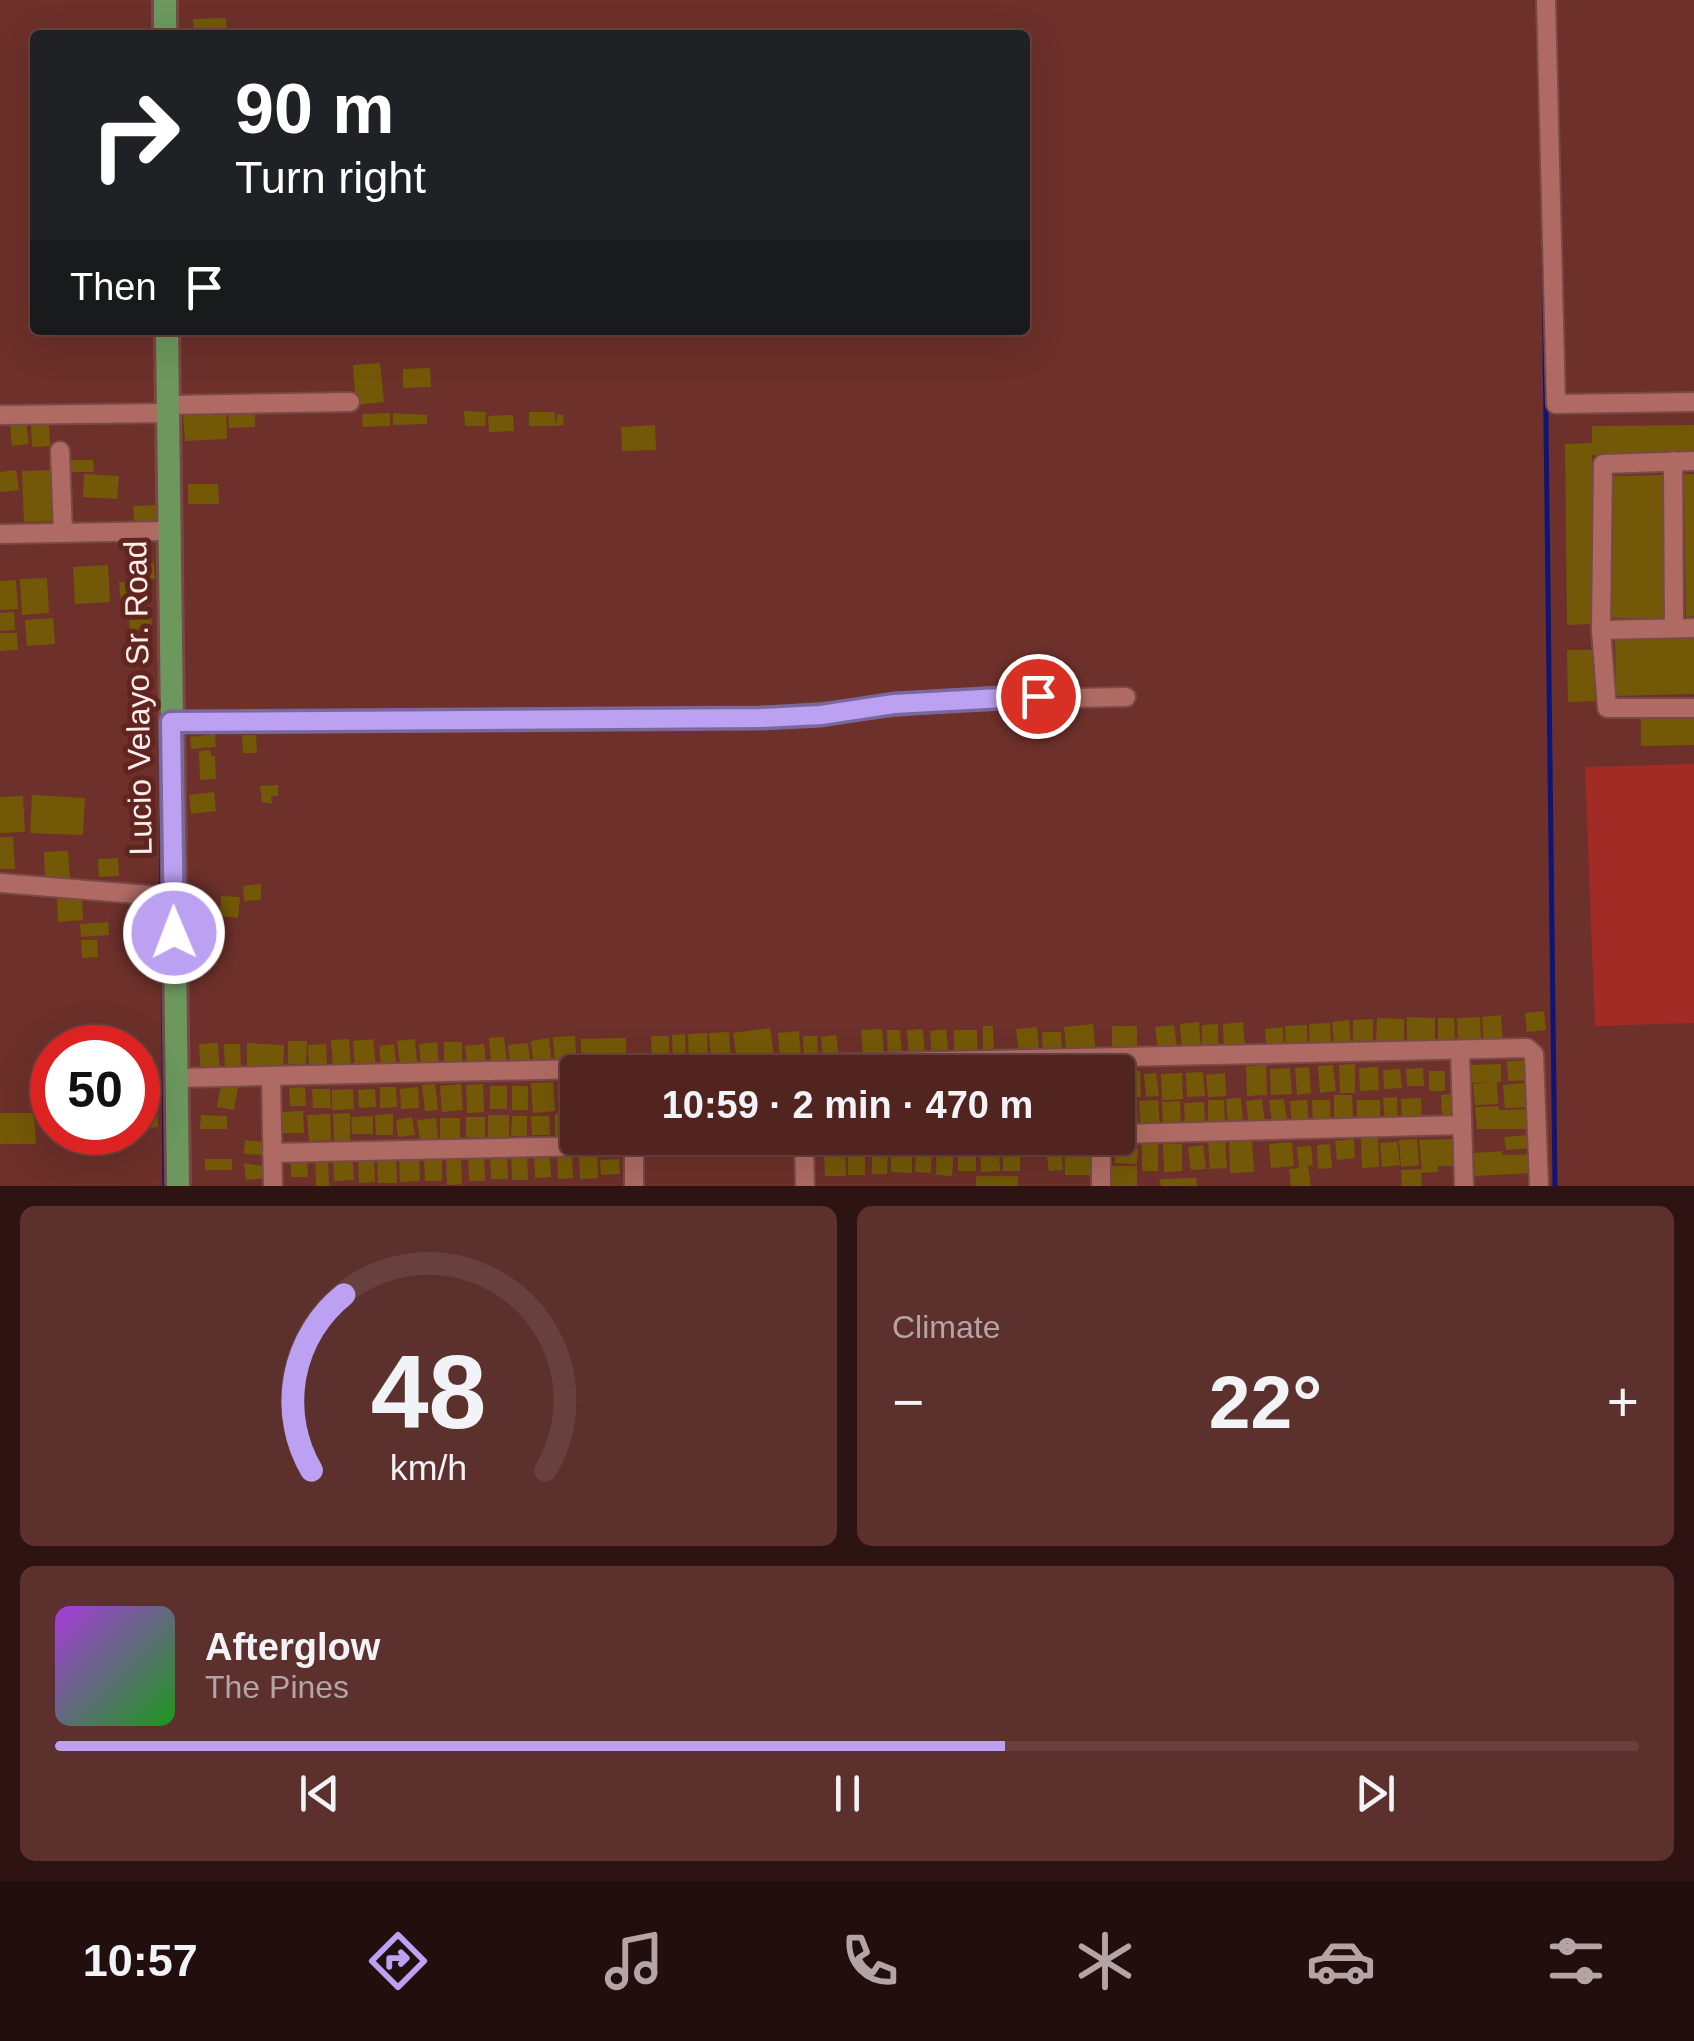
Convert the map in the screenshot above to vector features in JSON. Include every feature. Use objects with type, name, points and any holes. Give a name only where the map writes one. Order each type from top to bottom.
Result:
[{"type":"main road","points":[[165,0],[165,30]]},
{"type":"main road","name":"Lucio Velayo Sr. Road","points":[[167,335],[162,411],[178,1186]]},
{"type":"street","points":[[1546,0],[1556,404],[1694,402]]},
{"type":"street","points":[[0,416],[350,402]]},
{"type":"street","points":[[60,452],[63,533]]},
{"type":"street","points":[[1694,460],[1603,464],[1601,630],[1604,700],[1608,708],[1694,708]]},
{"type":"street","points":[[1673,461],[1674,628]]},
{"type":"street","points":[[0,534],[164,531]]},
{"type":"street","points":[[1601,630],[1694,628]]},
{"type":"street","points":[[171,722],[761,718],[968,700],[1126,697]]},
{"type":"street","points":[[0,883],[173,896]]},
{"type":"street","points":[[1135,1065],[1523,1047],[1532,1051],[1538,1186]]},
{"type":"street","points":[[1460,1051],[1464,1186]]},
{"type":"street","points":[[176,1078],[560,1071]]},
{"type":"street","points":[[271,1076],[273,1186]]},
{"type":"street","points":[[1135,1134],[1462,1125]]},
{"type":"street","points":[[272,1154],[560,1144]]},
{"type":"street","points":[[634,1155],[634,1186]]},
{"type":"street","points":[[804,1155],[805,1186]]},
{"type":"street","points":[[1100,1155],[1101,1186]]},
{"type":"shaded area","points":[[1694,764],[1694,1023],[1595,1026],[1585,767]]},
{"type":"building","points":[[226,18],[227,30],[194,30],[193,19]]},
{"type":"building","points":[[380,363],[384,402],[356,405],[353,365]]},
{"type":"building","points":[[430,368],[431,387],[403,388],[403,369]]},
{"type":"building","points":[[228,409],[255,412],[255,427],[229,428]]},
{"type":"building","points":[[226,410],[227,439],[185,441],[183,413]]},
{"type":"building","points":[[464,411],[486,412],[485,426],[465,426]]},
{"type":"building","points":[[529,412],[555,412],[555,426],[529,426]]},
{"type":"building","points":[[390,413],[390,426],[363,427],[362,414]]},
{"type":"building","points":[[393,413],[427,415],[427,424],[393,425]]},
{"type":"building","points":[[558,414],[563,415],[564,425],[555,426]]},
{"type":"building","points":[[513,415],[514,431],[489,432],[488,416]]},
{"type":"building","points":[[26,422],[29,444],[12,446],[10,423]]},
{"type":"building","points":[[49,424],[50,446],[32,447],[31,425]]},
{"type":"building","points":[[655,425],[656,450],[622,451],[621,427]]},
{"type":"building","points":[[1694,425],[1694,454],[1592,455],[1594,624],[1567,625],[1565,444],[1592,443],[1592,426]]},
{"type":"building","points":[[71,460],[93,460],[94,472],[71,472]]},
{"type":"building","points":[[16,470],[19,490],[0,492],[0,472]]},
{"type":"building","points":[[57,470],[59,521],[24,522],[22,471]]},
{"type":"building","points":[[84,474],[119,476],[117,499],[83,497]]},
{"type":"building","points":[[1684,474],[1694,474],[1694,616],[1686,617]]},
{"type":"building","points":[[1664,475],[1667,618],[1612,618],[1610,476]]},
{"type":"building","points":[[188,484],[218,484],[219,504],[188,504]]},
{"type":"building","points":[[156,505],[157,527],[135,529],[133,506]]},
{"type":"building","points":[[154,563],[155,579],[138,580],[139,601],[121,603],[119,582],[127,582],[126,565]]},
{"type":"building","points":[[108,565],[110,602],[75,604],[73,567]]},
{"type":"building","points":[[47,578],[49,613],[22,615],[20,579]]},
{"type":"building","points":[[16,580],[18,609],[0,610],[0,581]]},
{"type":"building","points":[[14,612],[15,630],[0,631],[0,613]]},
{"type":"building","points":[[151,614],[152,629],[130,630],[129,615]]},
{"type":"building","points":[[53,618],[55,644],[27,646],[25,620]]},
{"type":"building","points":[[0,633],[17,633],[18,650],[0,651]]},
{"type":"building","points":[[1694,637],[1694,694],[1616,696],[1615,639]]},
{"type":"building","points":[[1567,650],[1594,650],[1595,701],[1568,702]]},
{"type":"building","points":[[1694,716],[1694,745],[1641,746],[1641,717]]},
{"type":"building","points":[[215,734],[216,747],[191,749],[190,737]]},
{"type":"building","points":[[242,735],[256,735],[257,753],[243,753]]},
{"type":"building","points":[[209,750],[215,756],[216,779],[200,780],[199,751]]},
{"type":"building","points":[[278,785],[278,796],[271,796],[272,804],[262,802],[260,786]]},
{"type":"building","points":[[214,792],[216,811],[191,814],[189,795]]},
{"type":"building","points":[[32,795],[85,798],[83,835],[30,833]]},
{"type":"building","points":[[23,796],[25,832],[0,833],[0,797]]},
{"type":"building","points":[[0,837],[13,837],[15,869],[0,869]]},
{"type":"building","points":[[68,851],[70,878],[45,880],[44,852]]},
{"type":"building","points":[[118,858],[119,876],[99,877],[98,859]]},
{"type":"building","points":[[261,884],[261,900],[244,901],[243,886]]},
{"type":"building","points":[[221,896],[240,897],[238,918],[220,916]]},
{"type":"building","points":[[82,898],[83,920],[58,922],[57,899]]},
{"type":"building","points":[[210,911],[213,937],[198,939],[197,912]]},
{"type":"building","points":[[108,922],[109,935],[81,937],[80,924]]},
{"type":"building","points":[[81,940],[97,940],[98,957],[82,958]]},
{"type":"building","points":[[196,946],[213,946],[214,961],[197,961]]},
{"type":"building","points":[[1544,1011],[1546,1030],[1527,1032],[1525,1013]]},
{"type":"building","points":[[1501,1015],[1503,1046],[1484,1048],[1482,1017]]},
{"type":"building","points":[[1407,1017],[1435,1018],[1435,1048],[1407,1048]]},
{"type":"building","points":[[1480,1017],[1481,1043],[1458,1043],[1457,1018]]},
{"type":"building","points":[[1377,1018],[1404,1019],[1404,1047],[1376,1046]]},
{"type":"building","points":[[1438,1018],[1454,1018],[1455,1045],[1438,1045]]},
{"type":"building","points":[[1373,1019],[1373,1045],[1353,1046],[1353,1020]]},
{"type":"building","points":[[1349,1020],[1351,1044],[1334,1045],[1332,1022]]},
{"type":"building","points":[[1199,1022],[1201,1050],[1182,1051],[1180,1024]]},
{"type":"building","points":[[1243,1022],[1245,1046],[1224,1047],[1223,1024]]},
{"type":"building","points":[[1330,1023],[1331,1048],[1310,1049],[1309,1024]]},
{"type":"building","points":[[1093,1024],[1096,1053],[1067,1055],[1064,1027]]},
{"type":"building","points":[[1218,1024],[1218,1048],[1202,1048],[1202,1025]]},
{"type":"building","points":[[1174,1025],[1177,1047],[1158,1050],[1155,1027]]},
{"type":"building","points":[[1307,1025],[1308,1051],[1286,1052],[1285,1026]]},
{"type":"building","points":[[983,1026],[993,1026],[994,1054],[983,1054]]},
{"type":"building","points":[[1112,1026],[1137,1026],[1137,1054],[1112,1054]]},
{"type":"building","points":[[1037,1027],[1039,1051],[1019,1053],[1016,1029]]},
{"type":"building","points":[[1283,1027],[1284,1050],[1267,1051],[1265,1029]]},
{"type":"building","points":[[770,1028],[774,1055],[736,1055],[733,1033]]},
{"type":"building","points":[[882,1029],[884,1055],[863,1055],[861,1030]]},
{"type":"building","points":[[923,1029],[925,1055],[909,1055],[907,1030]]},
{"type":"building","points":[[946,1029],[949,1055],[932,1055],[930,1031]]},
{"type":"building","points":[[887,1030],[900,1030],[902,1055],[888,1055]]},
{"type":"building","points":[[954,1030],[977,1030],[978,1055],[954,1055]]},
{"type":"building","points":[[799,1031],[801,1055],[780,1055],[778,1033]]},
{"type":"building","points":[[729,1032],[731,1055],[711,1055],[709,1033]]},
{"type":"building","points":[[1042,1032],[1061,1032],[1062,1052],[1043,1052]]},
{"type":"building","points":[[707,1033],[708,1055],[689,1055],[688,1034]]},
{"type":"building","points":[[685,1034],[686,1055],[673,1055],[672,1035]]},
{"type":"building","points":[[836,1035],[839,1055],[823,1055],[821,1037]]},
{"type":"building","points":[[575,1036],[576,1055],[560,1055],[560,1068],[555,1068],[553,1037]]},
{"type":"building","points":[[651,1036],[669,1036],[669,1055],[652,1055]]},
{"type":"building","points":[[803,1036],[817,1036],[818,1055],[804,1055]]},
{"type":"building","points":[[504,1037],[507,1061],[491,1062],[489,1038]]},
{"type":"building","points":[[549,1038],[552,1066],[534,1068],[531,1041]]},
{"type":"building","points":[[626,1038],[626,1055],[581,1055],[581,1039]]},
{"type":"building","points":[[349,1039],[351,1065],[333,1066],[331,1040]]},
{"type":"building","points":[[373,1039],[376,1067],[355,1069],[353,1041]]},
{"type":"building","points":[[415,1039],[417,1063],[400,1064],[397,1041]]},
{"type":"building","points":[[288,1041],[307,1041],[306,1064],[288,1064]]},
{"type":"building","points":[[437,1042],[439,1065],[421,1067],[419,1044]]},
{"type":"building","points":[[444,1042],[462,1042],[462,1064],[444,1064]]},
{"type":"building","points":[[218,1043],[220,1073],[201,1075],[199,1044]]},
{"type":"building","points":[[247,1043],[284,1045],[283,1069],[247,1068]]},
{"type":"building","points":[[528,1043],[530,1061],[510,1063],[508,1045]]},
{"type":"building","points":[[224,1044],[240,1044],[241,1070],[225,1071]]},
{"type":"building","points":[[326,1044],[327,1067],[309,1068],[308,1045]]},
{"type":"building","points":[[394,1044],[396,1062],[381,1064],[379,1046]]},
{"type":"building","points":[[484,1044],[486,1062],[467,1063],[465,1046]]},
{"type":"building","points":[[1531,1060],[1531,1080],[1508,1081],[1507,1061]]},
{"type":"building","points":[[1355,1064],[1355,1093],[1340,1093],[1339,1065]]},
{"type":"building","points":[[1501,1064],[1498,1104],[1475,1105],[1473,1084],[1492,1082],[1471,1083],[1470,1065]]},
{"type":"building","points":[[1266,1065],[1267,1095],[1247,1096],[1246,1066]]},
{"type":"building","points":[[1333,1065],[1336,1091],[1320,1093],[1318,1066]]},
{"type":"building","points":[[1309,1067],[1311,1093],[1297,1095],[1295,1068]]},
{"type":"building","points":[[1378,1067],[1379,1090],[1360,1091],[1359,1068]]},
{"type":"building","points":[[1290,1068],[1292,1094],[1271,1095],[1270,1069]]},
{"type":"building","points":[[1423,1068],[1424,1086],[1407,1086],[1406,1069]]},
{"type":"building","points":[[1400,1069],[1402,1088],[1384,1089],[1383,1070]]},
{"type":"building","points":[[1135,1071],[1140,1071],[1141,1097],[1135,1097]]},
{"type":"building","points":[[1429,1071],[1445,1071],[1445,1091],[1429,1091]]},
{"type":"building","points":[[1203,1072],[1205,1096],[1187,1097],[1186,1073]]},
{"type":"building","points":[[1156,1073],[1159,1096],[1146,1097],[1144,1074]]},
{"type":"building","points":[[1182,1073],[1183,1099],[1162,1100],[1161,1074]]},
{"type":"building","points":[[1225,1073],[1226,1096],[1208,1097],[1206,1075]]},
{"type":"building","points":[[553,1082],[555,1111],[533,1113],[531,1083]]},
{"type":"building","points":[[1527,1083],[1529,1107],[1505,1108],[1503,1085]]},
{"type":"building","points":[[221,1084],[238,1087],[234,1110],[217,1107]]},
{"type":"building","points":[[435,1084],[438,1110],[425,1111],[422,1085]]},
{"type":"building","points":[[461,1084],[463,1110],[442,1112],[440,1086]]},
{"type":"building","points":[[483,1084],[484,1112],[467,1113],[466,1085]]},
{"type":"building","points":[[490,1086],[507,1086],[507,1109],[490,1109]]},
{"type":"building","points":[[512,1086],[528,1086],[528,1110],[512,1110]]},
{"type":"building","points":[[305,1087],[306,1106],[290,1106],[289,1088]]},
{"type":"building","points":[[380,1087],[396,1087],[397,1107],[380,1108]]},
{"type":"building","points":[[418,1087],[419,1108],[401,1109],[400,1089]]},
{"type":"building","points":[[312,1089],[330,1089],[331,1108],[313,1108]]},
{"type":"building","points":[[353,1089],[354,1109],[332,1110],[332,1090]]},
{"type":"building","points":[[375,1089],[376,1107],[359,1108],[358,1090]]},
{"type":"building","points":[[1456,1094],[1458,1117],[1442,1118],[1441,1095]]},
{"type":"building","points":[[1334,1095],[1352,1095],[1353,1119],[1334,1119]]},
{"type":"building","points":[[1397,1097],[1398,1123],[1385,1123],[1383,1098]]},
{"type":"building","points":[[1241,1098],[1243,1124],[1228,1126],[1226,1099]]},
{"type":"building","points":[[1421,1098],[1422,1120],[1402,1121],[1401,1099]]},
{"type":"building","points":[[1262,1099],[1265,1124],[1249,1126],[1246,1101]]},
{"type":"building","points":[[1284,1099],[1287,1120],[1272,1122],[1269,1100]]},
{"type":"building","points":[[1158,1100],[1160,1127],[1141,1129],[1139,1101]]},
{"type":"building","points":[[1208,1100],[1224,1100],[1225,1123],[1208,1124]]},
{"type":"building","points":[[1307,1100],[1309,1124],[1292,1125],[1290,1101]]},
{"type":"building","points":[[1312,1100],[1330,1100],[1331,1121],[1313,1122]]},
{"type":"building","points":[[1357,1100],[1380,1100],[1380,1123],[1357,1123]]},
{"type":"building","points":[[1137,1101],[1138,1129],[1135,1129]]},
{"type":"building","points":[[1180,1101],[1181,1127],[1163,1128],[1162,1102]]},
{"type":"building","points":[[1204,1102],[1205,1124],[1185,1125],[1184,1103]]},
{"type":"building","points":[[1498,1106],[1499,1110],[1532,1109],[1532,1129],[1477,1129],[1475,1107]]},
{"type":"building","points":[[303,1111],[304,1133],[281,1133],[280,1112]]},
{"type":"building","points":[[0,1113],[30,1113],[30,1144],[0,1144]]},
{"type":"building","points":[[350,1113],[350,1141],[334,1142],[333,1114]]},
{"type":"building","points":[[330,1114],[331,1140],[309,1141],[307,1115]]},
{"type":"building","points":[[393,1114],[393,1135],[376,1135],[375,1115]]},
{"type":"building","points":[[555,1114],[560,1114],[560,1138],[555,1138]]},
{"type":"building","points":[[201,1115],[227,1116],[227,1129],[200,1129]]},
{"type":"building","points":[[488,1115],[509,1115],[509,1137],[488,1137]]},
{"type":"building","points":[[373,1116],[373,1134],[352,1134],[351,1117]]},
{"type":"building","points":[[512,1116],[527,1116],[527,1136],[511,1136]]},
{"type":"building","points":[[531,1116],[549,1116],[550,1135],[532,1135]]},
{"type":"building","points":[[412,1117],[415,1135],[398,1137],[396,1120]]},
{"type":"building","points":[[466,1117],[485,1117],[485,1138],[466,1137]]},
{"type":"building","points":[[436,1118],[438,1138],[420,1140],[417,1120]]},
{"type":"building","points":[[440,1118],[460,1118],[460,1140],[440,1140]]},
{"type":"building","points":[[1529,1135],[1531,1148],[1506,1150],[1504,1137]]},
{"type":"building","points":[[1378,1137],[1379,1167],[1362,1168],[1361,1138]]},
{"type":"building","points":[[1354,1139],[1355,1158],[1337,1160],[1335,1141]]},
{"type":"building","points":[[1417,1139],[1419,1165],[1401,1167],[1399,1140]]},
{"type":"building","points":[[1452,1139],[1453,1166],[1438,1166],[1438,1172],[1421,1173],[1422,1186],[1402,1186],[1401,1170],[1422,1169],[1419,1140]]},
{"type":"building","points":[[245,1140],[263,1142],[262,1155],[244,1154]]},
{"type":"building","points":[[1225,1140],[1227,1168],[1210,1169],[1208,1141]]},
{"type":"building","points":[[1252,1141],[1254,1172],[1230,1173],[1229,1142]]},
{"type":"building","points":[[1292,1142],[1294,1166],[1271,1168],[1269,1144]]},
{"type":"building","points":[[1397,1142],[1400,1165],[1382,1167],[1380,1143]]},
{"type":"building","points":[[1142,1144],[1158,1144],[1158,1171],[1142,1171]]},
{"type":"building","points":[[1163,1144],[1182,1144],[1182,1171],[1164,1172]]},
{"type":"building","points":[[1330,1144],[1332,1168],[1318,1169],[1317,1145]]},
{"type":"building","points":[[1203,1145],[1206,1169],[1191,1170],[1188,1147]]},
{"type":"building","points":[[1311,1146],[1311,1186],[1291,1186],[1289,1169],[1299,1168],[1297,1147]]},
{"type":"building","points":[[1138,1149],[1137,1164],[1115,1163],[1116,1155],[1135,1155]]},
{"type":"building","points":[[484,1151],[485,1181],[469,1181],[468,1152]]},
{"type":"building","points":[[490,1151],[507,1151],[508,1179],[491,1179]]},
{"type":"building","points":[[1502,1151],[1502,1155],[1531,1154],[1532,1173],[1475,1176],[1474,1153]]},
{"type":"building","points":[[511,1152],[527,1152],[528,1180],[512,1180]]},
{"type":"building","points":[[557,1152],[572,1155],[573,1178],[558,1179]]},
{"type":"building","points":[[374,1153],[375,1182],[359,1183],[358,1154]]},
{"type":"building","points":[[333,1154],[352,1154],[354,1180],[334,1181]]},
{"type":"building","points":[[396,1154],[397,1183],[378,1183],[377,1155]]},
{"type":"building","points":[[419,1155],[420,1181],[400,1182],[399,1156]]},
{"type":"building","points":[[579,1155],[597,1155],[598,1178],[580,1179]]},
{"type":"building","points":[[824,1155],[845,1155],[846,1176],[825,1176]]},
{"type":"building","points":[[848,1155],[865,1155],[865,1175],[848,1175]]},
{"type":"building","points":[[872,1155],[888,1155],[887,1174],[872,1174]]},
{"type":"building","points":[[891,1155],[912,1155],[912,1173],[891,1172]]},
{"type":"building","points":[[916,1155],[932,1155],[931,1173],[915,1172]]},
{"type":"building","points":[[937,1155],[953,1155],[952,1176],[936,1175]]},
{"type":"building","points":[[958,1155],[976,1155],[976,1171],[958,1171]]},
{"type":"building","points":[[980,1155],[999,1155],[1000,1171],[981,1172]]},
{"type":"building","points":[[1003,1155],[1020,1155],[1020,1171],[1003,1171]]},
{"type":"building","points":[[1047,1155],[1062,1155],[1063,1170],[1049,1171]]},
{"type":"building","points":[[1065,1155],[1095,1155],[1095,1175],[1065,1175]]},
{"type":"building","points":[[446,1156],[461,1156],[462,1184],[447,1185]]},
{"type":"building","points":[[550,1156],[551,1177],[535,1178],[534,1157]]},
{"type":"building","points":[[307,1157],[308,1177],[291,1177],[291,1158]]},
{"type":"building","points":[[315,1157],[328,1157],[329,1186],[316,1186]]},
{"type":"building","points":[[424,1157],[442,1157],[442,1181],[425,1181]]},
{"type":"building","points":[[205,1159],[232,1159],[232,1170],[205,1170]]},
{"type":"building","points":[[619,1159],[620,1174],[601,1175],[600,1160]]},
{"type":"building","points":[[244,1163],[266,1167],[266,1178],[246,1180]]},
{"type":"building","points":[[1112,1166],[1137,1166],[1137,1186],[1112,1186]]},
{"type":"building","points":[[976,1176],[1018,1176],[1018,1186],[976,1186]]},
{"type":"building","points":[[1196,1178],[1197,1186],[1161,1186],[1160,1179]]},
{"type":"waterway","points":[[154,0],[154,27]]},
{"type":"waterway","points":[[1544,253],[1555,1186]]},
{"type":"waterway","points":[[161,723],[162,887]]},
{"type":"waterway","points":[[163,904],[165,1186]]},
{"type":"route","points":[[174,933],[171,722],[761,718],[821,715],[894,704],[1038,696]]}]
